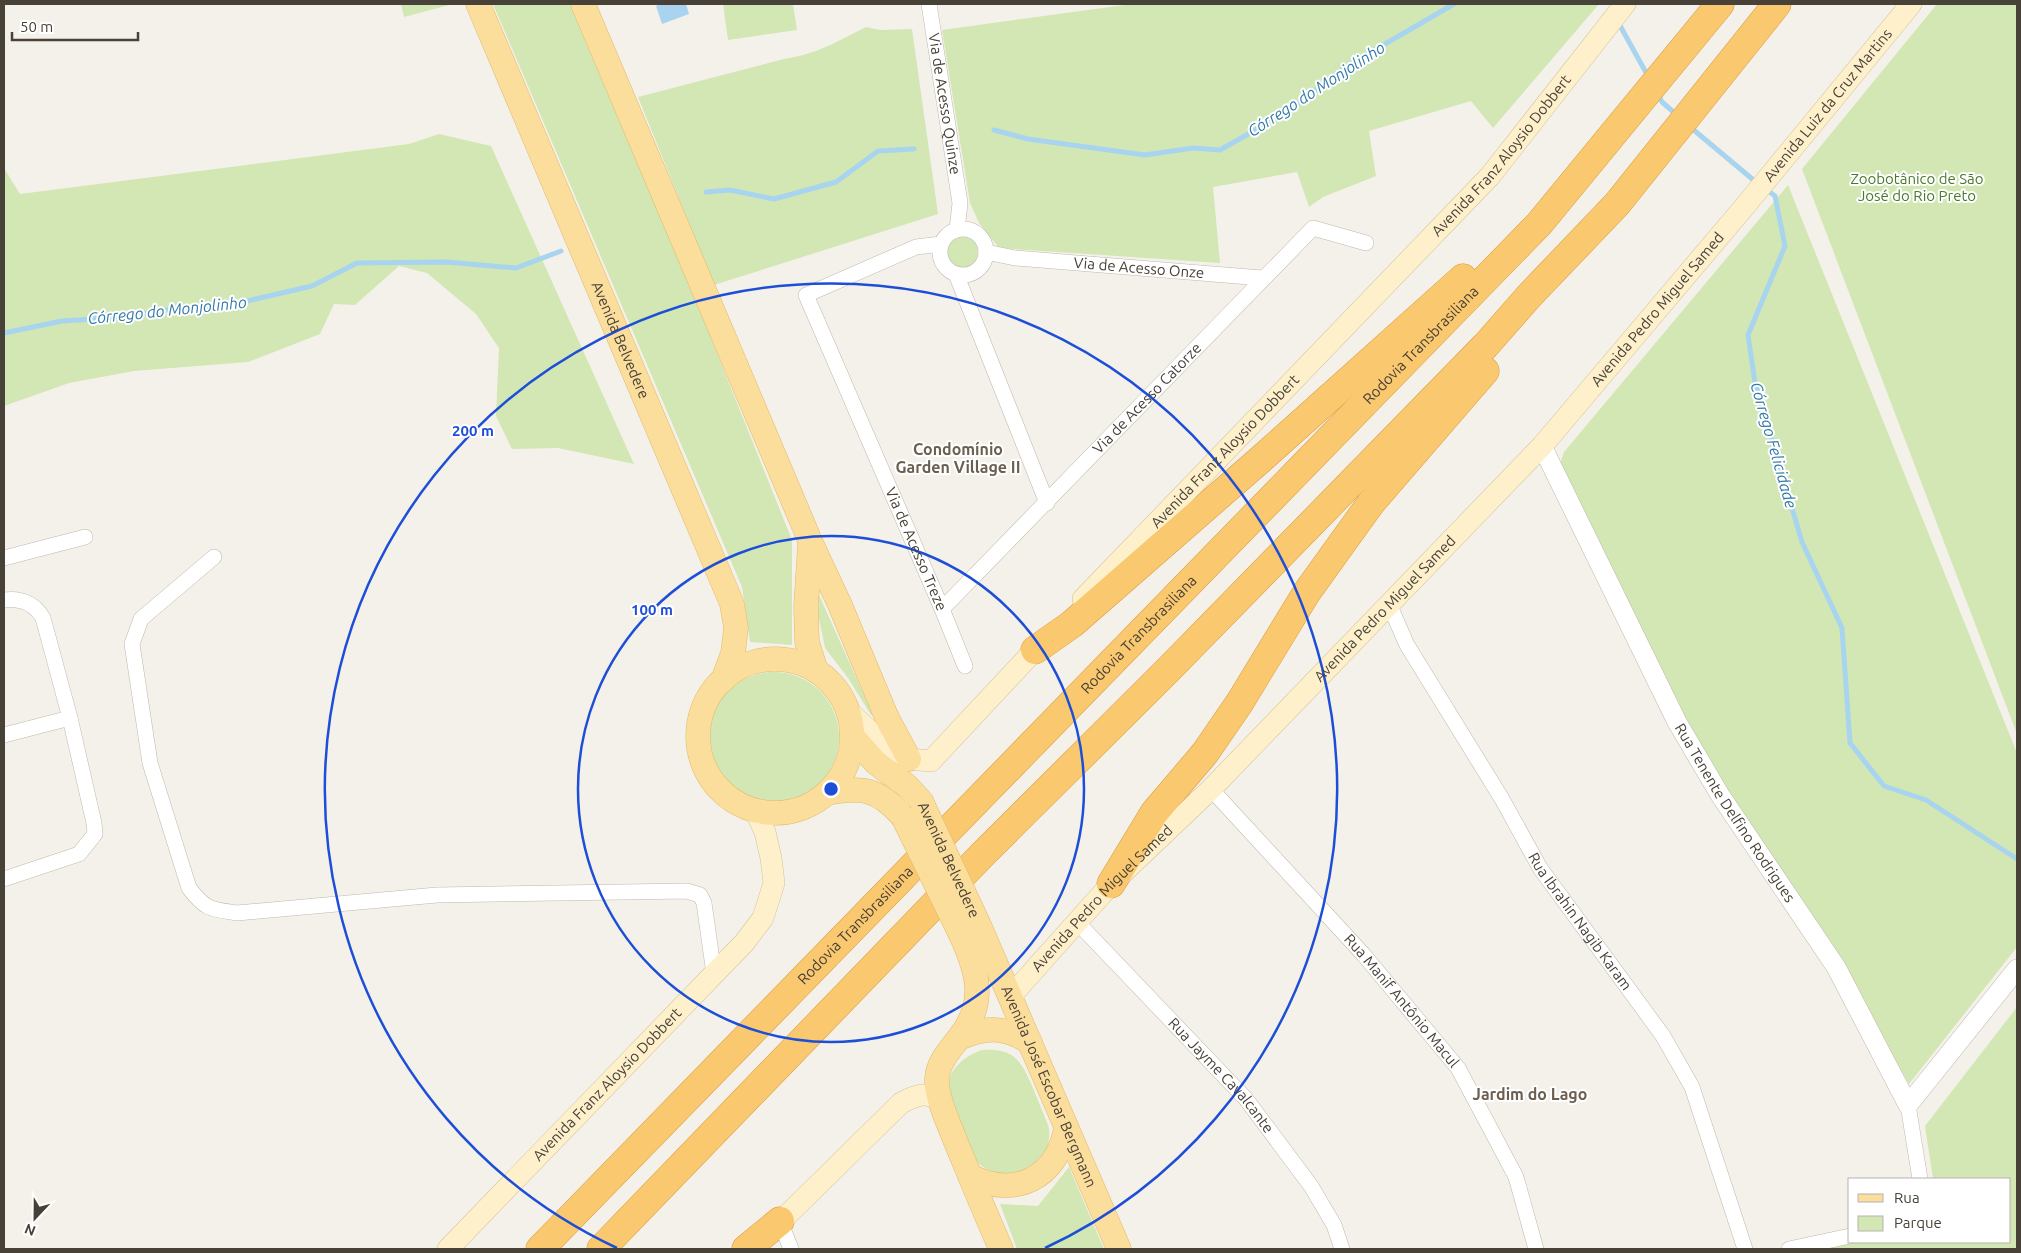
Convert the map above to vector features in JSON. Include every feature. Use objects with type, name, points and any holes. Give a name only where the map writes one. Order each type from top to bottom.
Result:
[{"type":"highway","name":"Rodovia Transbrasiliana","points":[[540,1249],[1539,224],[1720,4]]},
{"type":"highway","points":[[601,1249],[978,860],[1175,663],[1486,345],[1617,204],[1777,4]]},
{"type":"highway","points":[[1035,650],[1072,624],[1261,459],[1489,255],[1511,237],[1539,224]]},
{"type":"highway","points":[[1111,884],[1154,813],[1204,753],[1240,702],[1307,592],[1371,503],[1556,289],[1583,240]]},
{"type":"highway","points":[[746,1249],[780,1221]]},
{"type":"main road","name":"Avenida Belvedere","points":[[478,4],[732,604],[736,628],[732,653],[723,680]]},
{"type":"main road","points":[[583,4],[810,543],[840,605],[887,718],[909,759]]},
{"type":"main road","name":"Avenida Franz Aloysio Dobbert","points":[[909,759],[932,761],[1035,650],[1490,176],[1625,4]]},
{"type":"main road","name":"Avenida Luiz da Cruz Martins","points":[[1745,206],[1911,4]]},
{"type":"main road","name":"Avenida Pedro Miguel Samed","points":[[1010,997],[1111,884],[1211,789],[1542,446],[1745,206]]},
{"type":"main road","points":[[810,543],[806,615],[807,642],[816,671]]},
{"type":"main road","points":[[848,711],[852,736],[846,767],[836,784],[827,793],[811,804],[793,811],[774,813],[754,810],[741,805],[723,792],[702,761],[698,732],[700,718],[713,691],[723,680],[740,668],[760,661],[789,661],[816,671],[835,688],[848,711],[875,736],[909,759]]},
{"type":"main road","name":"Avenida Belvedere","points":[[852,736],[876,763],[906,785],[921,801],[970,930]]},
{"type":"main road","name":"Avenida Belvedere","points":[[827,793],[862,789],[884,799],[904,817],[970,930]]},
{"type":"main road","name":"Avenida Franz Aloysio Dobbert","points":[[448,1249],[744,943],[763,918],[774,883],[765,832],[754,810]]},
{"type":"main road","name":"Avenida José Escobar Bergmann","points":[[970,930],[1010,997],[1119,1249]]},
{"type":"main road","name":"Avenida José Escobar Bergmann","points":[[970,930],[971,957],[977,979],[978,994],[968,1022],[959,1038],[949,1049],[936,1078],[941,1101],[1001,1249]]},
{"type":"main road","points":[[959,1038],[977,1031],[996,1029],[1014,1033],[1030,1042]]},
{"type":"main road","points":[[755,1249],[780,1221],[901,1103],[915,1096],[926,1094],[941,1101]]},
{"type":"main road","points":[[970,1176],[983,1183],[997,1186],[1011,1186],[1032,1179],[1049,1167],[1057,1156],[1066,1128]]},
{"type":"street","name":"Via de Acesso Quinze","points":[[929,4],[964,231]]},
{"type":"street","name":"Via de Acesso Catorze","points":[[942,609],[1047,503],[1262,278],[1313,228],[1366,243]]},
{"type":"street","points":[[964,231],[982,240],[984,258],[974,272],[962,274],[946,268],[941,251],[949,234],[964,231]]},
{"type":"street","name":"Via de Acesso Treze","points":[[941,251],[916,247],[806,295],[965,666]]},
{"type":"street","name":"Via de Acesso Onze","points":[[984,258],[1015,258],[1262,278]]},
{"type":"street","points":[[962,274],[967,302],[1047,503]]},
{"type":"street","name":"Rua Tenente Delfino Rodrigues","points":[[1542,446],[1677,722],[1720,795],[1836,967],[1908,1105],[1920,1178]]},
{"type":"street","points":[[4,558],[84,538]]},
{"type":"street","points":[[214,557],[142,619],[132,644],[150,763],[189,888],[200,902],[210,910],[237,913],[437,895],[687,891],[700,895],[704,903],[714,974]]},
{"type":"street","points":[[4,600],[23,600],[37,608],[43,618],[70,718],[95,834],[79,854],[4,879]]},
{"type":"street","name":"Rua Ibrahin Nagib Karam","points":[[1389,604],[1407,645],[1502,799],[1540,868],[1663,1036],[1692,1087],[1745,1249]]},
{"type":"street","points":[[4,735],[70,718]]},
{"type":"street","name":"Rua Manif Antônio Macul","points":[[1211,789],[1363,954],[1458,1068],[1516,1177],[1536,1249]]},
{"type":"street","name":"Rua Jayme Cavalcante","points":[[1076,921],[1246,1099],[1311,1186],[1334,1225],[1342,1249]]},
{"type":"street","points":[[1908,1105],[2017,969]]},
{"type":"street","points":[[780,1221],[791,1249]]},
{"type":"street","points":[[1789,1249],[1848,1236]]},
{"type":"green space","points":[[401,4],[453,4],[404,17]]},
{"type":"green space","points":[[493,4],[570,4],[686,276],[792,540],[792,645],[750,642],[742,587]]},
{"type":"green space","points":[[723,4],[793,4],[797,30],[728,40]]},
{"type":"green space","points":[[1132,4],[1599,4],[1493,128],[1471,101],[1369,131],[1376,176],[1323,197],[1309,207],[1297,172],[1213,187],[1220,263],[999,248],[979,223],[970,203],[942,30]]},
{"type":"green space","name":"Zoobotânico de São José do Rio Preto","points":[[1937,4],[2017,4],[2017,734],[1802,169]]},
{"type":"green space","points":[[866,27],[880,30],[912,29],[938,214],[714,285],[638,97],[807,54],[826,47]]},
{"type":"green space","points":[[439,134],[491,146],[634,464],[558,448],[512,449],[496,416],[499,348],[476,314],[427,273],[399,266],[355,305],[334,304],[320,334],[248,362],[134,371],[69,383],[4,406],[4,168],[20,194],[409,144]]},
{"type":"green space","points":[[1788,185],[2017,753],[2017,947],[1909,1084],[1841,964],[1683,721],[1560,464],[1564,452]]},
{"type":"green space","points":[[962,236],[968,237],[973,241],[977,246],[977,258],[973,263],[968,267],[962,268],[956,267],[951,263],[947,258],[946,252],[947,246],[951,241],[956,237]]},
{"type":"green space","points":[[819,595],[873,715],[871,715],[848,678],[825,648],[818,613]]},
{"type":"green space","points":[[774,672],[799,677],[820,691],[834,712],[839,737],[834,762],[820,783],[799,797],[774,802],[749,797],[728,783],[714,762],[709,737],[714,712],[728,691],[749,677]]},
{"type":"green space","points":[[2017,1007],[2017,1249],[1814,1249],[1848,1242],[2011,1243],[2011,1178],[1933,1178],[1925,1126]]},
{"type":"green space","points":[[982,1050],[1002,1051],[1020,1063],[1029,1078],[1049,1128],[1046,1152],[1037,1162],[1017,1176],[987,1169],[972,1156],[949,1093],[948,1085],[952,1072],[962,1061]]},
{"type":"green space","points":[[1069,1167],[1104,1249],[1017,1249],[1000,1204],[1038,1206]]},
{"type":"water","points":[[660,4],[686,4],[689,14],[662,24],[656,6]]},
{"type":"waterway","name":"Córrego do Monjolinho","points":[[994,130],[1028,139],[1145,155],[1193,148],[1220,150],[1287,112],[1347,66],[1454,4]]},
{"type":"waterway","name":"Córrego Felicidade","points":[[1618,22],[1649,78]]},
{"type":"waterway","name":"Córrego Felicidade","points":[[1658,94],[1662,102],[1677,115]]},
{"type":"waterway","name":"Córrego Felicidade","points":[[1689,126],[1757,183]]},
{"type":"waterway","name":"Córrego do Monjolinho","points":[[706,192],[730,190],[774,199],[836,182],[878,151],[914,149]]},
{"type":"waterway","name":"Córrego Felicidade","points":[[1766,189],[1775,196],[1785,246],[1748,335],[1755,383],[1802,542],[1842,628],[1850,743],[1884,786],[1926,800],[2017,859]]},
{"type":"waterway","name":"Córrego do Monjolinho","points":[[4,333],[62,321],[127,317],[165,310],[234,304],[312,286],[357,263],[446,262],[516,268],[561,251]]},
{"type":"district","name":"Condomínio Garden Village II","points":[[958,458]]},
{"type":"district","name":"Jardim do Lago","points":[[1530,1094]]}]
